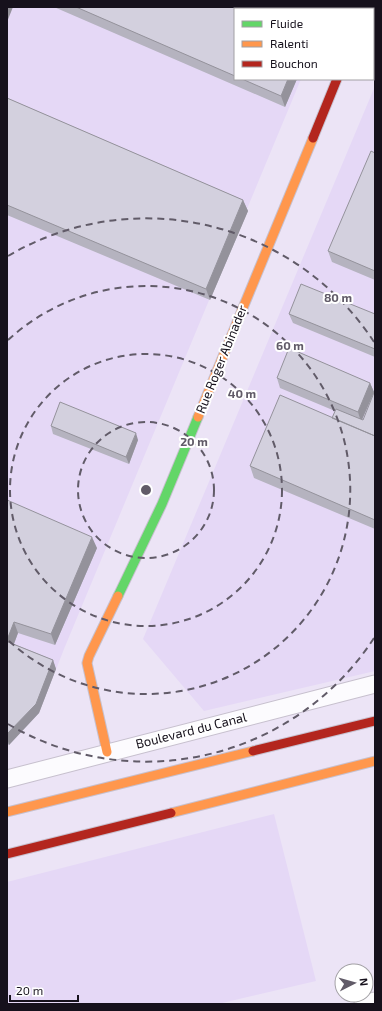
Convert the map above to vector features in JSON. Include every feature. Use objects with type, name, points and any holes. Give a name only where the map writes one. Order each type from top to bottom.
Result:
[{"type":"main road","name":"Rue Roger Abinader","points":[[107,752],[88,663],[89,656],[162,504],[337,80]]},
{"type":"main road","points":[[7,812],[375,721]]},
{"type":"main road","points":[[7,854],[375,761]]},
{"type":"street","name":"Boulevard du Canal","points":[[7,779],[375,684]]},
{"type":"street","points":[[363,1004],[375,1001]]},
{"type":"shaded area","points":[[7,7],[333,7],[234,8],[234,80],[301,80],[64,649],[39,713],[7,747]]},
{"type":"shaded area","points":[[375,86],[375,671],[204,711],[143,639]]},
{"type":"shaded area","points":[[274,814],[316,981],[218,1004],[7,1004],[7,882]]},
{"type":"building","points":[[76,7],[319,7],[234,8],[234,76]]},
{"type":"building","points":[[244,80],[288,80],[281,96]]},
{"type":"building","points":[[7,98],[243,200],[206,289],[7,205]]},
{"type":"building","points":[[371,151],[375,153],[375,271],[328,251]]},
{"type":"building","points":[[301,284],[375,314],[375,349],[289,314]]},
{"type":"building","points":[[289,348],[370,383],[358,412],[277,378]]},
{"type":"building","points":[[375,390],[375,436],[332,418],[336,409],[363,420]]},
{"type":"building","points":[[280,395],[375,436],[375,520],[250,466]]},
{"type":"building","points":[[60,402],[136,433],[126,457],[51,426]]},
{"type":"building","points":[[7,500],[92,537],[51,634],[14,622],[7,640]]},
{"type":"building","points":[[8,642],[53,660],[36,704],[7,734],[7,643]]},
{"type":"traffic: fast","points":[[118,596],[162,504],[198,417]]},
{"type":"traffic: slow","points":[[198,417],[313,138]]},
{"type":"traffic: slow","points":[[107,752],[87,663],[118,596]]},
{"type":"traffic: slow","points":[[7,812],[253,751]]},
{"type":"traffic: slow","points":[[171,813],[375,761]]},
{"type":"traffic: jam","points":[[313,138],[337,80]]},
{"type":"traffic: jam","points":[[253,751],[375,721]]},
{"type":"traffic: jam","points":[[7,854],[171,813]]}]
